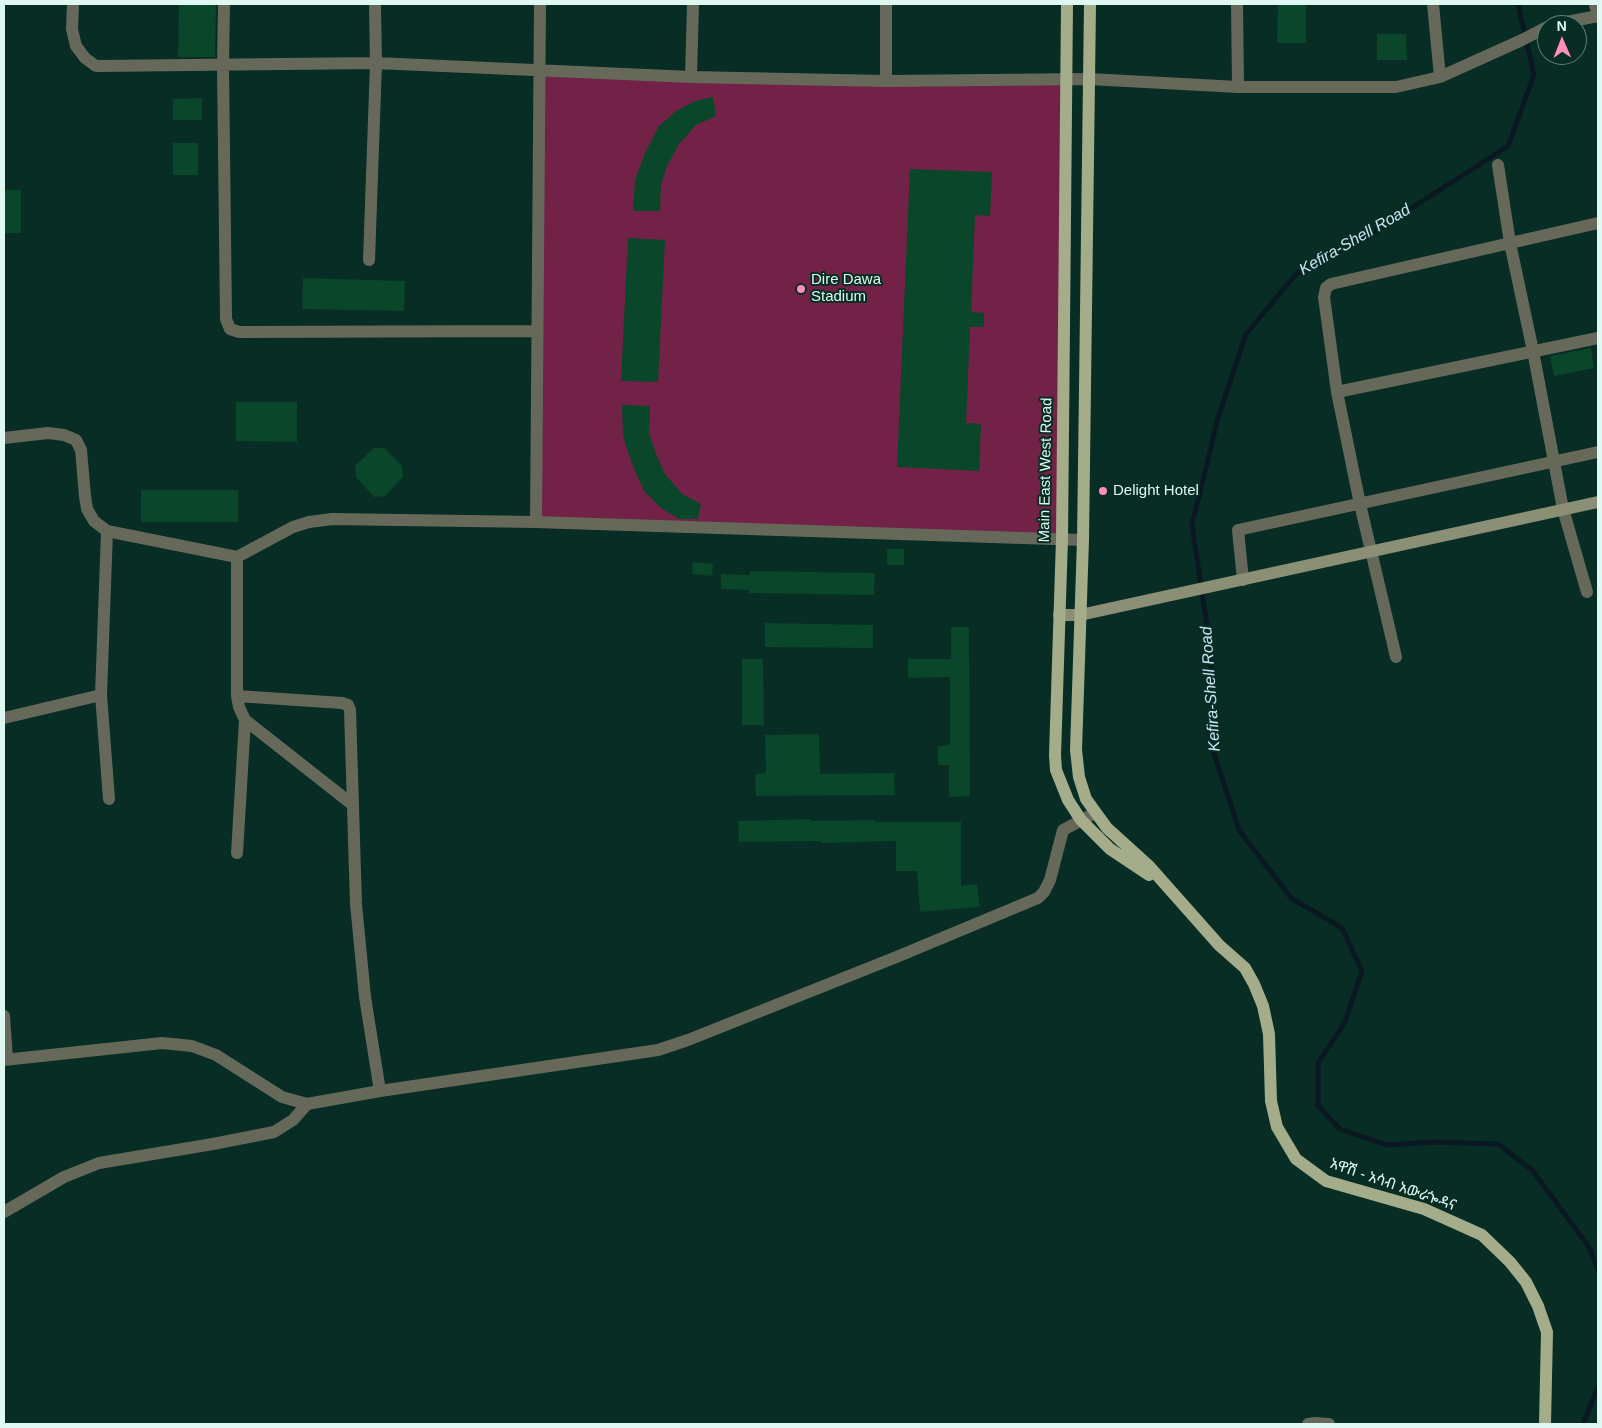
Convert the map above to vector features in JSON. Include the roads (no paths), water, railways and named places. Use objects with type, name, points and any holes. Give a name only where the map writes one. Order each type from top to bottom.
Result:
[{"type":"main road","name":"Main East West Road","points":[[1067,4],[1062,539],[1056,770],[1068,800],[1081,820],[1110,849],[1168,887]]},
{"type":"main road","name":"Main East West Road","points":[[1090,4],[1083,540],[1077,767],[1086,799],[1107,828],[1149,866],[1218,945],[1245,968],[1254,984],[1263,1006],[1269,1034],[1271,1101],[1278,1127],[1296,1159]]},
{"type":"main road","points":[[1064,247],[1087,248]]},
{"type":"main road","name":"አዋሽ - አሳብ አውራጐዳና","points":[[1296,1159],[1326,1181],[1424,1209],[1482,1235],[1510,1262],[1526,1282],[1538,1306],[1547,1332],[1545,1424]]},
{"type":"street","points":[[73,4],[72,29],[76,46],[96,66],[376,64],[691,77],[886,81],[1089,79],[1238,87],[1396,87],[1440,77],[1537,32]]},
{"type":"street","points":[[224,4],[226,319],[230,329],[239,332],[537,331]]},
{"type":"street","points":[[369,260],[376,64],[375,4]]},
{"type":"street","points":[[536,522],[540,4]]},
{"type":"street","points":[[691,77],[693,4]]},
{"type":"street","points":[[886,4],[886,81]]},
{"type":"street","points":[[1237,4],[1238,87]]},
{"type":"street","points":[[1433,4],[1440,77]]},
{"type":"street","points":[[1595,4],[1598,16]]},
{"type":"street","points":[[1498,165],[1510,243],[1563,509],[1587,592]]},
{"type":"street","points":[[1396,657],[1370,552],[1337,392],[1324,297],[1326,288],[1331,284],[1598,223]]},
{"type":"street","points":[[1337,392],[1598,338]]},
{"type":"street","points":[[4,438],[48,433],[64,435],[76,440],[82,450],[87,509],[94,521],[107,531],[237,557],[293,527],[309,522],[332,519],[536,522],[1083,540]]},
{"type":"street","points":[[1243,580],[1238,530],[1598,452]]},
{"type":"street","points":[[1059,614],[1080,615],[1598,502]]},
{"type":"street","points":[[107,531],[101,694],[109,799]]},
{"type":"street","points":[[237,557],[237,696],[244,720],[237,853]]},
{"type":"street","points":[[4,718],[101,694]]},
{"type":"street","points":[[237,696],[348,704],[350,710],[356,904],[365,997],[380,1091]]},
{"type":"street","points":[[244,720],[353,805]]},
{"type":"street","points":[[4,1016],[6,1060],[162,1043],[192,1046],[216,1055],[282,1097],[307,1104],[380,1091],[658,1050],[688,1040],[911,951],[1038,898],[1044,892],[1050,880],[1061,833],[1065,828],[1095,813]]},
{"type":"street","points":[[4,1212],[64,1177],[99,1163],[274,1132],[293,1120],[307,1104]]},
{"type":"street","points":[[1308,1424],[1329,1424]]},
{"type":"waterway","name":"Kefira-Shell Road","points":[[1518,4],[1534,75],[1508,146],[1370,235],[1297,273],[1246,334],[1218,418],[1192,525],[1210,646],[1214,753],[1239,830],[1291,898],[1342,928],[1362,971],[1345,1022],[1318,1063],[1318,1106],[1340,1129],[1387,1145],[1435,1142],[1498,1144],[1532,1170],[1589,1247],[1598,1270]]},
{"type":"waterway","name":"Kefira-Shell Road","points":[[1583,1424],[1598,1387]]},
{"type":"place","name":"Dire Dawa Stadium","points":[[801,289]]},
{"type":"place","name":"Delight Hotel","points":[[1103,491]]}]
